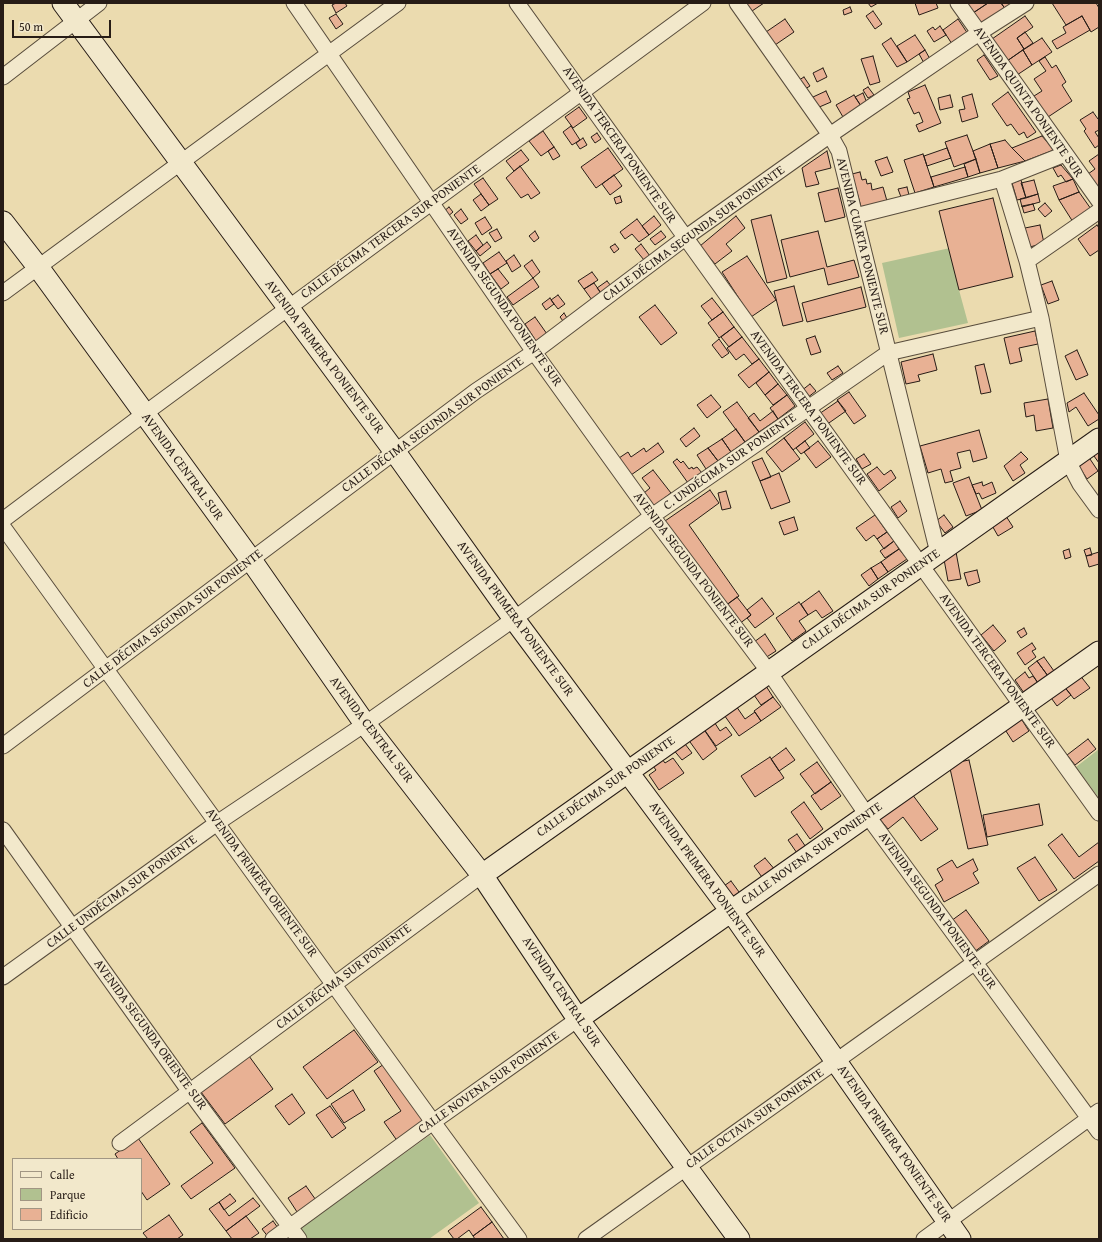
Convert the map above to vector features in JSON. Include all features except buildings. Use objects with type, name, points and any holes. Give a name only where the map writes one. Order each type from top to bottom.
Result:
[{"type":"street","name":"AVENIDA PRIMERA PONIENTE SUR","points":[[63,3],[395,452],[514,619],[731,911],[960,1239]]},
{"type":"street","points":[[3,77],[99,3]]},
{"type":"street","name":"AVENIDA SEGUNDA PONIENTE SUR","points":[[294,3],[330,53],[534,352],[652,516],[769,672],[867,815],[974,962],[1094,1115],[1099,1132]]},
{"type":"street","points":[[3,293],[398,3]]},
{"type":"street","name":"AVENIDA TERCERA PONIENTE SUR","points":[[517,3],[1099,813]]},
{"type":"street","name":"CALLE DÉCIMA TERCERA SUR PONIENTE","points":[[3,520],[144,414],[703,3]]},
{"type":"street","name":"AVENIDA CUARTA PONIENTE SUR","points":[[737,3],[830,135],[839,151],[938,552]]},
{"type":"street","name":"AVENIDA QUINTA PONIENTE SUR","points":[[958,3],[1099,201]]},
{"type":"street","name":"CALLE DÉCIMA SEGUNDA SUR PONIENTE","points":[[3,746],[476,391],[534,352],[685,238],[830,135],[979,33],[1026,3]]},
{"type":"street","points":[[855,216],[1002,180],[1065,154]]},
{"type":"street","points":[[1002,180],[1027,261],[1041,318],[1068,461],[1080,484],[1099,510]]},
{"type":"street","points":[[1027,261],[1099,211]]},
{"type":"street","name":"AVENIDA CENTRAL SUR","points":[[3,222],[38,267],[250,560],[365,724],[482,874],[578,1019],[739,1239]]},
{"type":"street","points":[[888,353],[1041,318]]},
{"type":"street","name":"C. UNDÉCIMA SUR PONIENTE","points":[[652,516],[888,353]]},
{"type":"street","name":"CALLE DÉCIMA SUR PONIENTE","points":[[120,1143],[482,874],[1099,439]]},
{"type":"street","name":"CALLE UNDÉCIMA SUR PONIENTE","points":[[3,977],[217,823],[365,724],[514,619],[652,516]]},
{"type":"street","name":"AVENIDA PRIMERA ORIENTE SUR","points":[[3,527],[519,1239]]},
{"type":"street","name":"CALLE NOVENA SUR PONIENTE","points":[[273,1239],[433,1122],[1099,652]]},
{"type":"street","name":"AVENIDA SEGUNDA ORIENTE SUR","points":[[3,830],[190,1092],[299,1239]]},
{"type":"street","name":"CALLE OCTAVA SUR PONIENTE","points":[[586,1239],[1099,874]]},
{"type":"street","points":[[924,1239],[1094,1115]]},
{"type":"green space","points":[[950,248],[968,323],[899,338],[882,263]]},
{"type":"green space","points":[[1099,749],[1099,798],[1076,767]]},
{"type":"green space","points":[[430,1135],[479,1203],[429,1239],[307,1239],[299,1229]]}]
